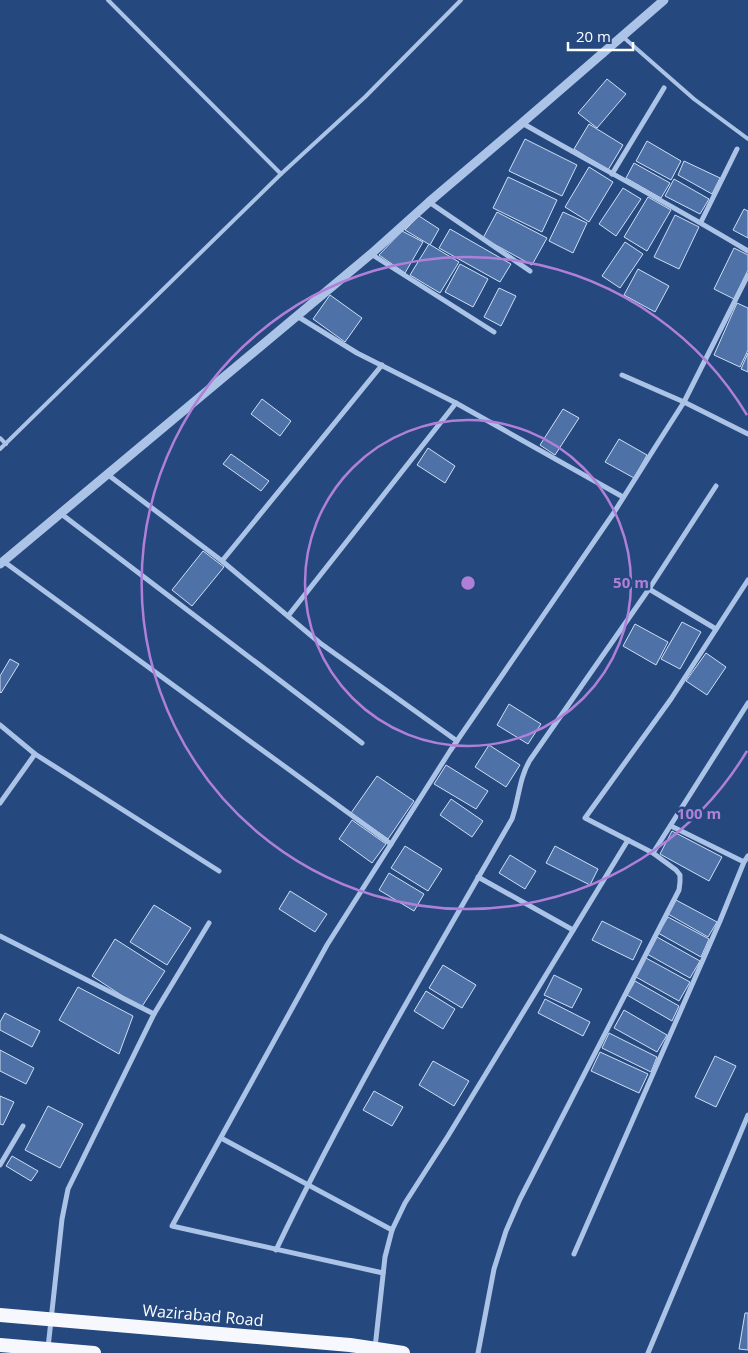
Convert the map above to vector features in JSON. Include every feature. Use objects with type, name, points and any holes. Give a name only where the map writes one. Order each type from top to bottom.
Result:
[{"type":"highway","name":"Wazirabad Road","points":[[0,1315],[341,1344],[375,1351],[403,1353]]},
{"type":"highway","points":[[0,1345],[94,1353]]},
{"type":"street","points":[[391,844],[2,562],[371,254],[664,0]]},
{"type":"street","points":[[612,174],[664,88]]},
{"type":"street","points":[[522,123],[702,222],[748,251]]},
{"type":"street","points":[[702,222],[737,149]]},
{"type":"street","points":[[429,202],[530,271]]},
{"type":"street","points":[[371,254],[494,332]]},
{"type":"street","points":[[383,1273],[172,1226],[327,944],[457,741],[623,497],[684,402],[748,275]]},
{"type":"street","points":[[297,316],[357,353],[456,403],[623,497]]},
{"type":"street","points":[[222,561],[382,366]]},
{"type":"street","points":[[622,374],[748,434]]},
{"type":"street","points":[[288,616],[456,403]]},
{"type":"street","points":[[107,474],[222,561],[320,643],[457,741]]},
{"type":"street","points":[[276,1250],[362,1080],[512,819],[518,803],[525,768],[649,589],[716,486]]},
{"type":"street","points":[[60,513],[362,743]]},
{"type":"street","points":[[478,1353],[494,1269],[506,1231],[520,1199],[679,890],[680,875],[676,870],[653,853],[585,818],[670,699],[748,580]]},
{"type":"street","points":[[649,589],[716,629]]},
{"type":"street","points":[[653,853],[748,703]]},
{"type":"street","points":[[0,725],[35,754],[219,871]]},
{"type":"street","points":[[0,803],[35,754]]},
{"type":"street","points":[[670,826],[744,862]]},
{"type":"street","points":[[375,1351],[385,1257],[392,1230],[405,1203],[448,1136],[628,840]]},
{"type":"street","points":[[574,1254],[748,856]]},
{"type":"street","points":[[478,877],[573,930]]},
{"type":"street","points":[[48,1349],[62,1219],[68,1189],[154,1014],[209,923]]},
{"type":"street","points":[[0,936],[154,1014]]},
{"type":"street","points":[[648,1353],[748,1115]]},
{"type":"street","points":[[0,1165],[23,1126]]},
{"type":"street","points":[[220,1138],[392,1230]]},
{"type":"lane","points":[[108,0],[281,174]]},
{"type":"lane","points":[[0,450],[281,174],[365,97],[461,0]]},
{"type":"lane","points":[[622,36],[694,99],[748,139]]},
{"type":"lane","points":[[0,438],[6,444]]},
{"type":"building","points":[[607,79],[626,94],[597,128],[578,113]]},
{"type":"building","points":[[589,124],[623,145],[608,170],[574,149]]},
{"type":"building","points":[[525,139],[577,165],[562,196],[509,171]]},
{"type":"building","points":[[647,141],[681,161],[671,180],[636,161]]},
{"type":"building","points":[[684,161],[720,178],[712,194],[678,175]]},
{"type":"building","points":[[634,163],[670,183],[661,198],[626,178]]},
{"type":"building","points":[[589,167],[613,182],[589,222],[565,207]]},
{"type":"building","points":[[508,177],[557,200],[542,232],[493,208]]},
{"type":"building","points":[[674,179],[709,199],[700,214],[665,196]]},
{"type":"building","points":[[623,188],[641,199],[616,236],[599,224]]},
{"type":"building","points":[[648,197],[671,210],[647,251],[624,237]]},
{"type":"building","points":[[744,209],[748,211],[748,238],[733,230]]},
{"type":"building","points":[[497,212],[547,238],[532,265],[483,238]]},
{"type":"building","points":[[563,212],[587,223],[573,253],[549,241]]},
{"type":"building","points":[[675,215],[699,227],[679,269],[654,257]]},
{"type":"building","points":[[419,216],[439,229],[430,245],[405,230]]},
{"type":"building","points":[[450,229],[511,264],[500,282],[439,248]]},
{"type":"building","points":[[402,231],[423,242],[405,273],[379,255]]},
{"type":"building","points":[[625,242],[643,254],[620,288],[602,276]]},
{"type":"building","points":[[429,244],[459,262],[440,293],[410,275]]},
{"type":"building","points":[[734,248],[748,255],[748,270],[734,299],[714,289]]},
{"type":"building","points":[[460,264],[488,279],[473,307],[445,292]]},
{"type":"building","points":[[638,269],[669,286],[655,312],[624,295]]},
{"type":"building","points":[[499,288],[516,296],[501,326],[484,317]]},
{"type":"building","points":[[330,295],[362,318],[345,342],[313,319]]},
{"type":"building","points":[[737,303],[748,308],[748,350],[740,367],[714,355]]},
{"type":"building","points":[[748,353],[748,372],[741,369]]},
{"type":"building","points":[[262,399],[291,421],[280,436],[251,414]]},
{"type":"building","points":[[563,409],[579,418],[555,455],[540,445]]},
{"type":"building","points":[[619,439],[647,455],[634,478],[605,462]]},
{"type":"building","points":[[428,448],[455,466],[445,483],[417,465]]},
{"type":"building","points":[[231,454],[269,481],[261,491],[223,464]]},
{"type":"building","points":[[203,551],[224,567],[192,606],[172,590]]},
{"type":"building","points":[[682,622],[701,632],[680,669],[661,659]]},
{"type":"building","points":[[635,624],[668,642],[656,665],[623,646]]},
{"type":"building","points":[[706,653],[726,667],[707,695],[686,681]]},
{"type":"building","points":[[10,659],[19,664],[1,693],[0,676]]},
{"type":"building","points":[[509,704],[541,724],[528,744],[497,725]]},
{"type":"building","points":[[489,745],[520,765],[506,787],[475,767]]},
{"type":"building","points":[[446,765],[488,791],[476,809],[434,784]]},
{"type":"building","points":[[377,776],[414,801],[388,839],[351,813]]},
{"type":"building","points":[[451,799],[483,821],[472,837],[440,815]]},
{"type":"building","points":[[352,820],[386,844],[372,863],[339,839]]},
{"type":"building","points":[[672,831],[722,857],[709,881],[660,854]]},
{"type":"building","points":[[405,846],[442,869],[428,891],[391,868]]},
{"type":"building","points":[[555,846],[598,869],[590,885],[546,863]]},
{"type":"building","points":[[510,855],[536,871],[525,889],[499,873]]},
{"type":"building","points":[[389,873],[424,894],[414,911],[379,890]]},
{"type":"building","points":[[290,891],[327,914],[315,932],[279,909]]},
{"type":"building","points":[[676,900],[717,922],[708,937],[668,914]]},
{"type":"building","points":[[154,905],[191,928],[167,965],[130,942]]},
{"type":"building","points":[[668,917],[709,939],[701,957],[658,933]]},
{"type":"building","points":[[602,921],[642,941],[633,960],[592,940]]},
{"type":"building","points":[[657,937],[700,961],[690,978],[647,954]]},
{"type":"building","points":[[115,939],[165,971],[141,1008],[92,976]]},
{"type":"building","points":[[646,958],[690,982],[679,1001],[636,977]]},
{"type":"building","points":[[443,965],[476,985],[462,1008],[429,988]]},
{"type":"building","points":[[554,975],[582,989],[572,1008],[544,995]]},
{"type":"building","points":[[635,981],[679,1006],[672,1021],[627,995]]},
{"type":"building","points":[[78,987],[133,1016],[119,1054],[59,1020]]},
{"type":"building","points":[[426,991],[455,1009],[443,1029],[414,1011]]},
{"type":"building","points":[[545,999],[590,1022],[583,1036],[538,1013]]},
{"type":"building","points":[[624,1010],[667,1035],[657,1052],[614,1028]]},
{"type":"building","points":[[5,1013],[40,1031],[32,1047],[0,1030],[0,1022]]},
{"type":"building","points":[[609,1033],[657,1057],[651,1072],[602,1048]]},
{"type":"building","points":[[0,1050],[34,1068],[26,1084],[0,1071]]},
{"type":"building","points":[[600,1052],[648,1074],[639,1093],[591,1071]]},
{"type":"building","points":[[715,1056],[736,1066],[716,1107],[695,1097]]},
{"type":"building","points":[[433,1061],[469,1081],[454,1106],[419,1085]]},
{"type":"building","points":[[374,1091],[403,1107],[392,1126],[363,1110]]},
{"type":"building","points":[[0,1096],[14,1102],[3,1125],[0,1124]]},
{"type":"building","points":[[48,1106],[83,1124],[60,1168],[25,1150]]},
{"type":"building","points":[[12,1156],[38,1171],[31,1181],[6,1166]]},
{"type":"building","points":[[745,1313],[748,1313],[748,1350],[739,1349]]}]
